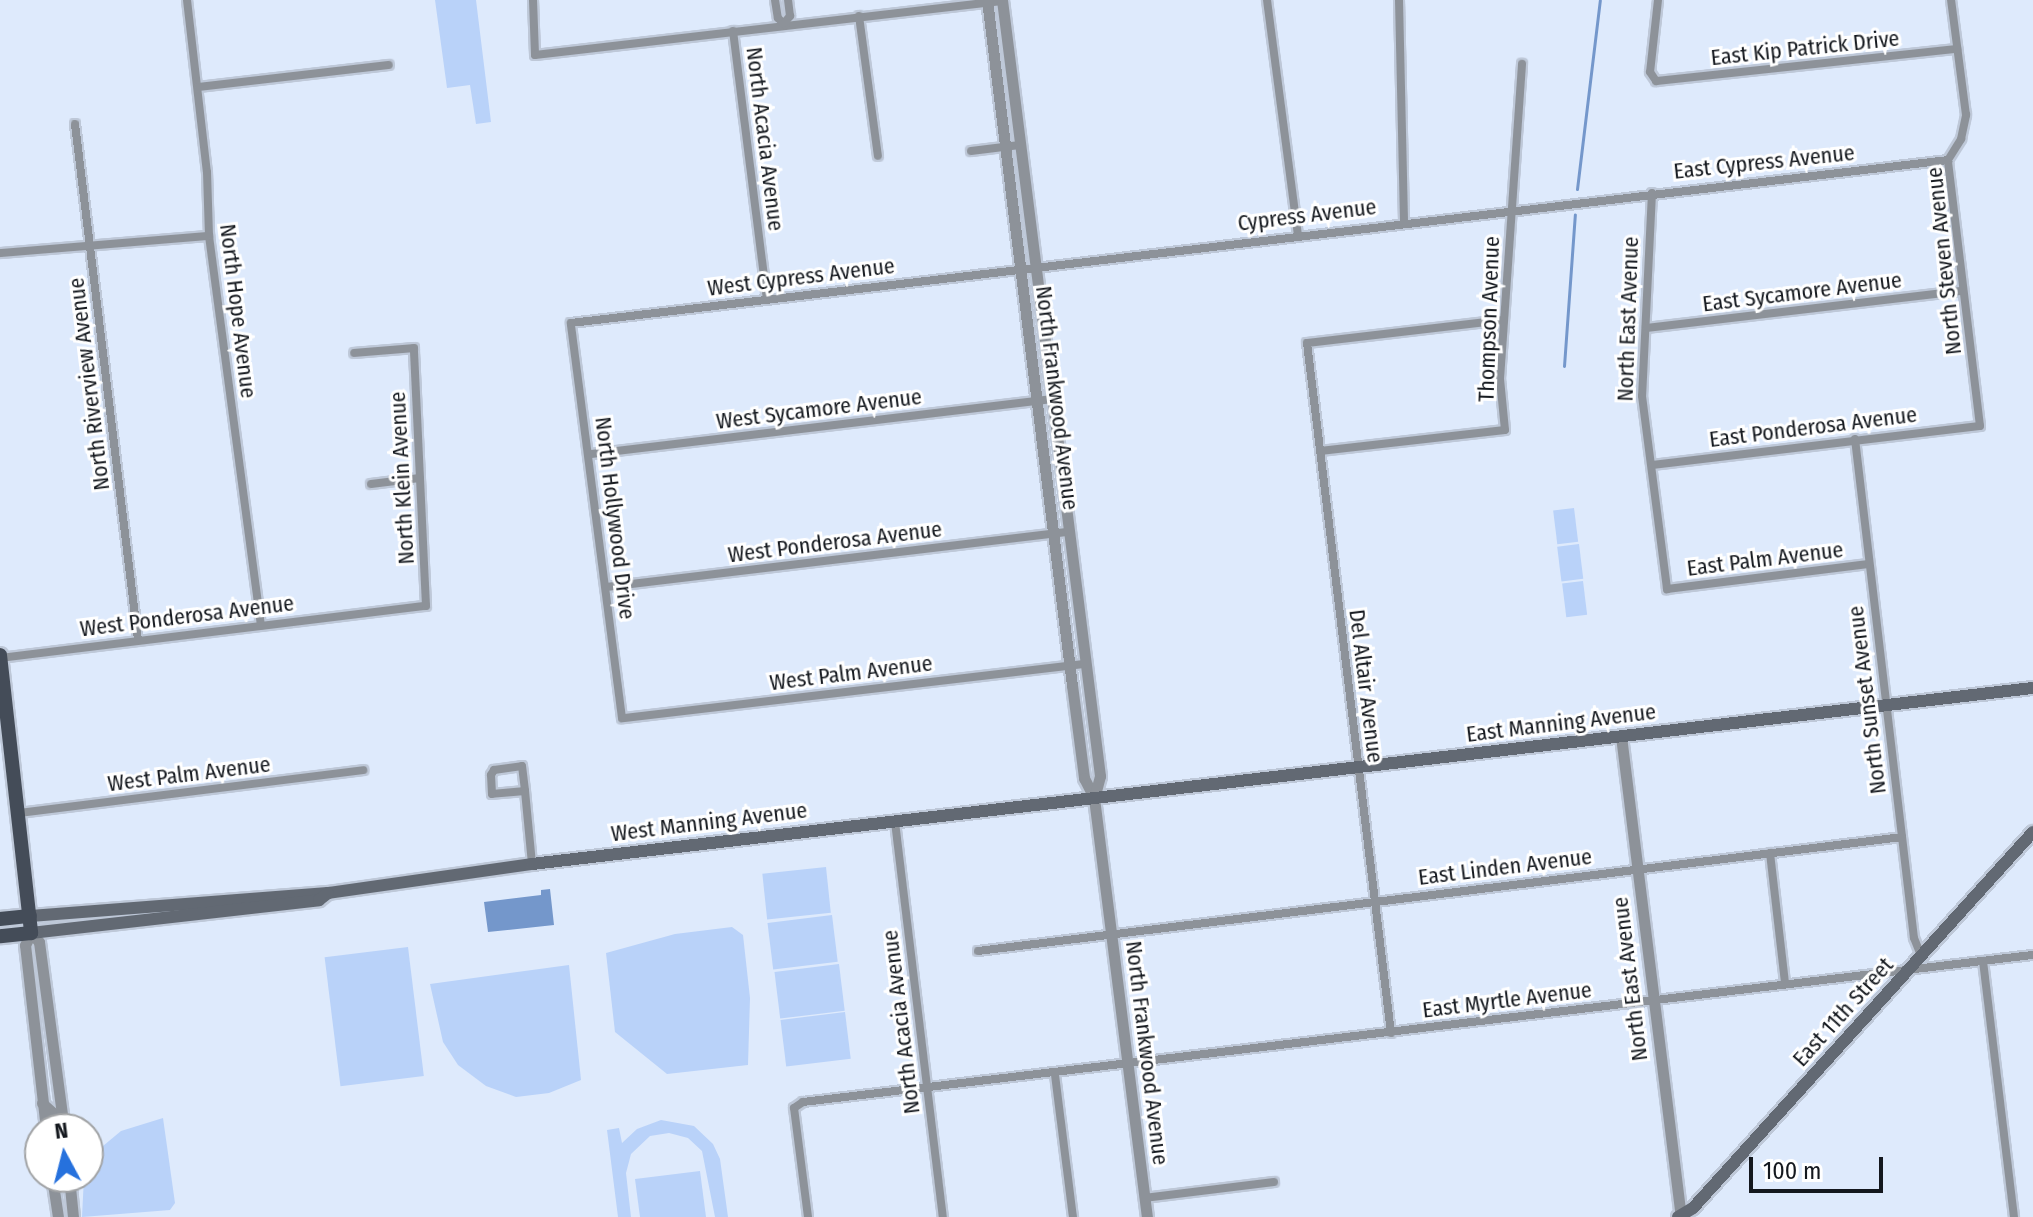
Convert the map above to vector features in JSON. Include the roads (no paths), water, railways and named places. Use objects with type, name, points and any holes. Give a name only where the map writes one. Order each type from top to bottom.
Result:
[{"type":"main road","points":[[0,656],[31,933]]},
{"type":"main road","name":"East Manning Avenue","points":[[1094,798],[2033,688]]},
{"type":"main road","name":"West Manning Avenue","points":[[0,919],[328,893],[532,864],[1094,798]]},
{"type":"main road","name":"East 11th Street","points":[[1680,1216],[1693,1208],[2033,832]]},
{"type":"main road","name":"West Manning Avenue","points":[[0,936],[319,900],[328,893]]},
{"type":"street","name":"North Hope Avenue","points":[[187,0],[198,87],[209,236],[261,626]]},
{"type":"street","points":[[533,0],[535,55],[733,31],[787,21],[1002,0]]},
{"type":"street","points":[[775,0],[778,18],[787,21]]},
{"type":"street","points":[[787,21],[788,0]]},
{"type":"street","name":"North Frankwood Avenue","points":[[987,0],[1084,778],[1094,798],[1147,1217]]},
{"type":"street","name":"North Frankwood Avenue","points":[[1002,0],[1100,776],[1094,798]]},
{"type":"street","points":[[1267,0],[1298,234]]},
{"type":"street","points":[[1399,0],[1404,221]]},
{"type":"street","name":"East Kip Patrick Drive","points":[[1658,0],[1650,72],[1656,81],[1957,49]]},
{"type":"street","name":"North Steven Avenue","points":[[1951,0],[1966,115],[1961,139],[1948,160],[1980,426]]},
{"type":"street","points":[[859,16],[878,156]]},
{"type":"street","name":"North Acacia Avenue","points":[[733,31],[767,299]]},
{"type":"street","name":"Thompson Avenue","points":[[1320,451],[1505,430],[1500,379],[1522,64]]},
{"type":"street","points":[[198,87],[389,65]]},
{"type":"street","name":"North Riverview Avenue","points":[[75,124],[138,640]]},
{"type":"street","points":[[971,151],[1020,145]]},
{"type":"street","name":"East Cypress Avenue","points":[[1584,201],[1948,160]]},
{"type":"street","name":"North East Avenue","points":[[1652,193],[1642,396],[1667,589]]},
{"type":"street","name":"Cypress Avenue","points":[[1034,265],[1584,201]]},
{"type":"street","points":[[0,253],[90,249],[209,236]]},
{"type":"street","name":"West Cypress Avenue","points":[[571,323],[1034,265]]},
{"type":"street","name":"East Sycamore Avenue","points":[[1646,328],[1963,291]]},
{"type":"street","name":"Del Altair Avenue","points":[[1391,1033],[1307,343],[1504,320]]},
{"type":"street","name":"North Hollywood Drive","points":[[571,323],[591,454],[622,718]]},
{"type":"street","name":"North Klein Avenue","points":[[354,353],[414,348],[426,606]]},
{"type":"street","name":"West Sycamore Avenue","points":[[591,454],[1051,399]]},
{"type":"street","name":"East Ponderosa Avenue","points":[[1652,465],[1980,426]]},
{"type":"street","name":"North Sunset Avenue","points":[[1855,439],[1914,938],[1921,955]]},
{"type":"street","points":[[371,484],[420,478]]},
{"type":"street","name":"West Ponderosa Avenue","points":[[606,587],[1067,532]]},
{"type":"street","name":"East Palm Avenue","points":[[1667,589],[1868,564]]},
{"type":"street","name":"West Ponderosa Avenue","points":[[0,656],[426,606]]},
{"type":"street","name":"West Palm Avenue","points":[[622,718],[1084,664]]},
{"type":"street","name":"North East Avenue","points":[[1621,736],[1680,1216]]},
{"type":"street","points":[[525,791],[492,794],[491,775],[494,770],[522,766],[525,791],[532,864]]},
{"type":"street","name":"West Palm Avenue","points":[[19,813],[363,770]]},
{"type":"street","name":"North Acacia Avenue","points":[[895,822],[943,1217]]},
{"type":"street","name":"East Linden Avenue","points":[[978,951],[1902,837]]},
{"type":"street","points":[[1770,853],[1785,983]]},
{"type":"street","points":[[44,1113],[25,945],[31,933],[39,942],[62,1113]]},
{"type":"street","name":"East Myrtle Avenue","points":[[808,1217],[794,1108],[803,1102],[1055,1075],[1785,983],[2033,955]]},
{"type":"street","points":[[1983,961],[2014,1217]]},
{"type":"street","points":[[32,1005],[48,1063],[56,1072]]},
{"type":"street","points":[[1055,1075],[1073,1217]]},
{"type":"street","points":[[42,1103],[53,1113]]},
{"type":"street","points":[[1144,1198],[1274,1182]]},
{"type":"street","points":[[54,1193],[58,1217]]},
{"type":"street","points":[[71,1193],[73,1217]]},
{"type":"waterway","points":[[1577,189],[1600,0]]},
{"type":"waterway","points":[[1564,366],[1575,214]]}]
